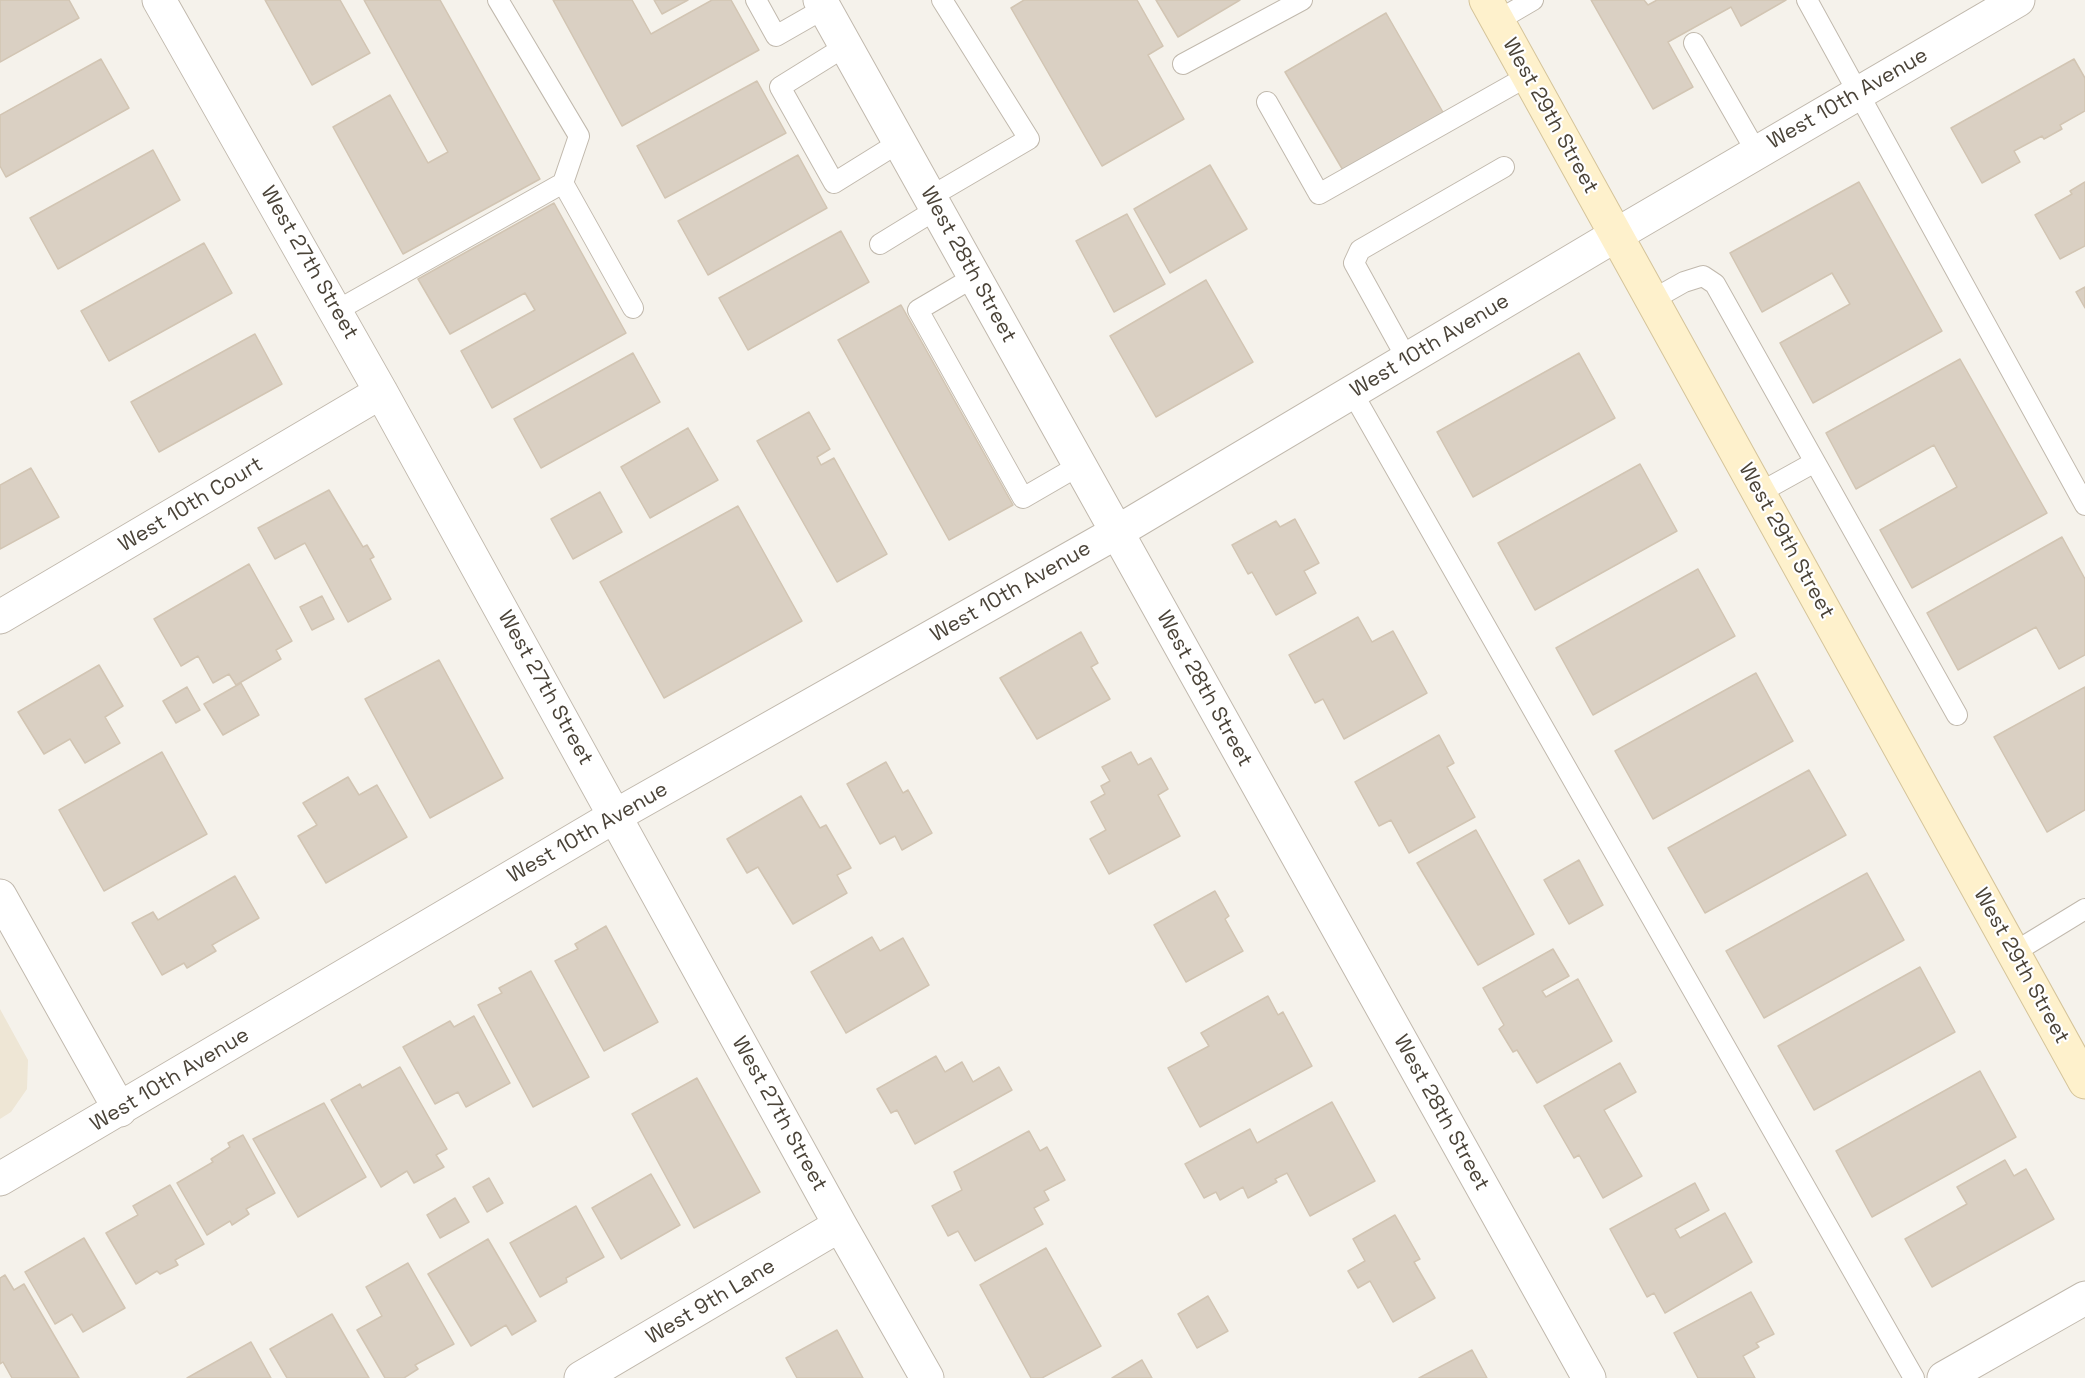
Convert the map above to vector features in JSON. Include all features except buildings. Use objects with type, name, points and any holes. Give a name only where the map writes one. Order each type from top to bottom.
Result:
[{"type":"street","name":"West 27th Street","points":[[159,0],[336,311],[840,1225],[927,1378]]},
{"type":"street","name":"West 10th Avenue","points":[[0,1179],[615,816],[1117,532],[1616,235],[2018,0]]},
{"type":"street","name":"West 28th Street","points":[[823,4],[1589,1378]]},
{"type":"street","name":"West 29th Street","points":[[1492,10],[2085,1082]]},
{"type":"street","name":"West 10th Court","points":[[0,618],[381,392]]},
{"type":"street","points":[[0,896],[120,1110]]},
{"type":"street","name":"West 9th Lane","points":[[581,1378],[840,1225]]},
{"type":"street","points":[[1944,1378],[2085,1298]]},
{"type":"lane","points":[[336,311],[563,183],[579,136],[498,0]]},
{"type":"lane","points":[[756,0],[776,36],[823,4]]},
{"type":"lane","points":[[880,243],[934,203],[1029,140],[942,0]]},
{"type":"lane","points":[[1183,64],[1302,0]]},
{"type":"lane","points":[[1492,10],[1533,0]]},
{"type":"lane","points":[[1807,0],[2085,505]]},
{"type":"lane","points":[[1694,43],[1757,153]]},
{"type":"lane","points":[[846,46],[780,87],[834,183],[900,142]]},
{"type":"lane","points":[[1267,102],[1319,194],[1528,76]]},
{"type":"lane","points":[[1407,359],[1354,263],[1360,250],[1504,167]]},
{"type":"lane","points":[[563,183],[633,308]]},
{"type":"lane","points":[[1652,300],[1684,282],[1703,276],[1715,284],[1957,716]]},
{"type":"lane","points":[[974,277],[918,310],[1023,498],[1080,465]]},
{"type":"lane","points":[[1352,392],[1914,1378]]},
{"type":"lane","points":[[1759,493],[1815,462]]},
{"type":"lane","points":[[2013,953],[2085,909]]},
{"type":"shaded area","points":[[0,1009],[28,1060],[27,1089],[11,1112],[0,1119]]}]
